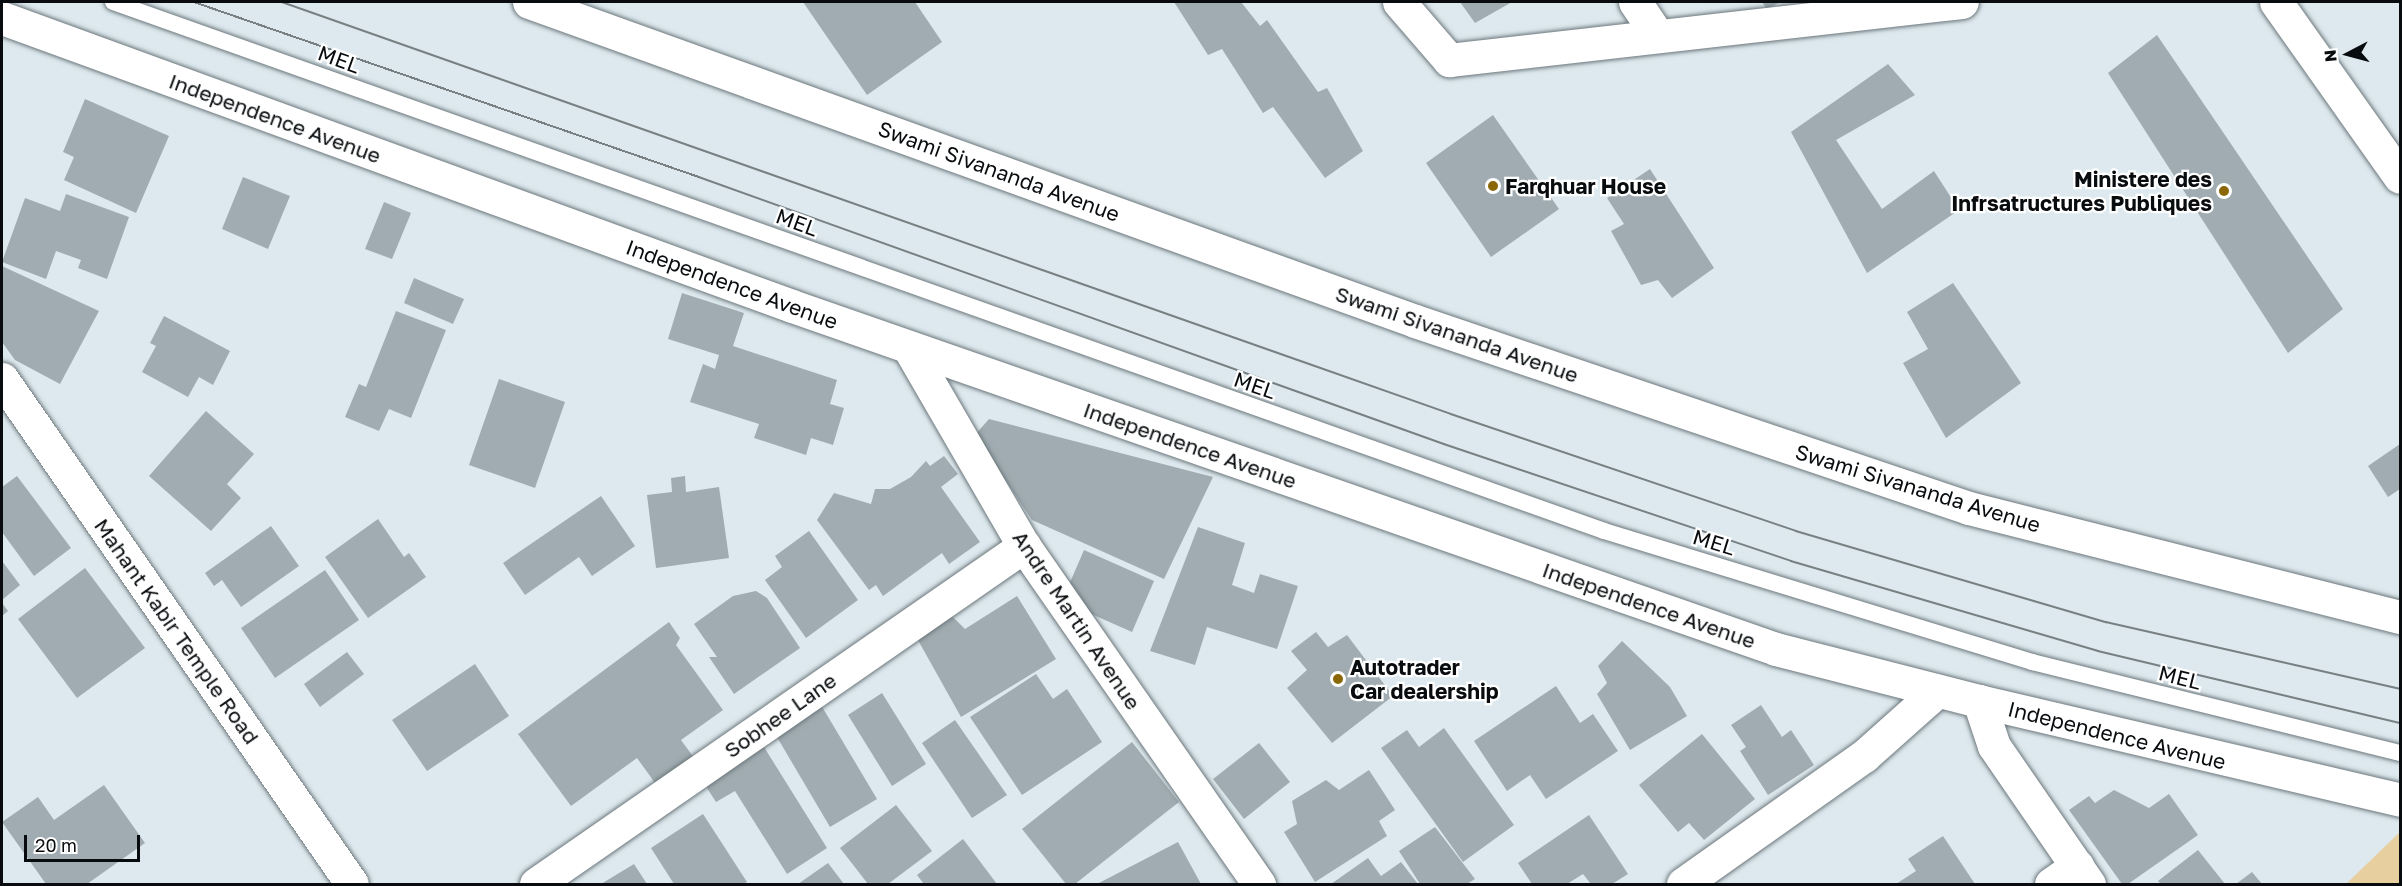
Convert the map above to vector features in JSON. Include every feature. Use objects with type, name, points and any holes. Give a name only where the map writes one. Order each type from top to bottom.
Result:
[{"type":"street","name":"Swami Sivananda Avenue","points":[[529,2],[1415,321],[1969,508],[2400,617]]},
{"type":"street","points":[[1399,2],[1449,60],[1962,2]]},
{"type":"street","points":[[1635,2],[1658,36]]},
{"type":"street","points":[[2276,2],[2400,177]]},
{"type":"street","name":"Independence Avenue","points":[[2,18],[909,348],[1776,649],[1978,701],[2400,800]]},
{"type":"street","name":"Andre Martin Avenue","points":[[909,348],[1024,546],[1259,885]]},
{"type":"street","name":"Mahant Kabir Temple Road","points":[[7,399],[351,885]]},
{"type":"street","name":"Sobhee Lane","points":[[536,885],[1024,546]]},
{"type":"street","points":[[1683,885],[1864,756],[1937,691]]},
{"type":"street","points":[[1978,701],[1994,746],[2072,878]]},
{"type":"lane","name":"MEL","points":[[112,2],[1604,531],[2032,662],[2400,753]]},
{"type":"shaded area","points":[[2400,832],[2400,884],[2346,884]]},
{"type":"building","points":[[803,2],[915,2],[942,42],[867,95]]},
{"type":"building","points":[[1174,2],[1241,2],[1260,26],[1267,20],[1318,92],[1327,88],[1363,151],[1325,178],[1273,107],[1263,113],[1222,49],[1208,55]]},
{"type":"building","points":[[1460,2],[1512,2],[1475,23]]},
{"type":"building","points":[[1762,2],[1780,2],[1767,9]]},
{"type":"building","name":"Ministere des Infrsatructures Publiques","points":[[2157,35],[2343,309],[2288,353],[2108,73]]},
{"type":"building","points":[[1888,64],[1915,95],[1836,140],[1882,209],[1934,171],[1959,210],[1867,273],[1791,132]]},
{"type":"building","points":[[85,99],[169,136],[136,213],[64,180],[74,157],[63,152]]},
{"type":"building","name":"Farqhuar House","points":[[1493,115],[1559,209],[1491,257],[1426,163]]},
{"type":"building","points":[[1650,169],[1714,268],[1672,298],[1658,280],[1641,285],[1611,231],[1624,224],[1607,198]]},
{"type":"building","points":[[243,177],[290,196],[268,249],[222,229]]},
{"type":"building","points":[[66,194],[129,217],[107,279],[78,268],[81,260],[56,251],[46,279],[2,262],[25,198],[60,211]]},
{"type":"building","points":[[384,202],[411,213],[392,259],[365,249]]},
{"type":"building","points":[[2,266],[99,311],[60,384],[15,360],[2,342]]},
{"type":"building","points":[[414,278],[464,299],[453,324],[404,303]]},
{"type":"building","points":[[1953,283],[2021,383],[1946,438],[1903,363],[1928,349],[1907,312]]},
{"type":"building","points":[[682,293],[744,313],[733,346],[837,380],[830,404],[844,408],[833,445],[811,438],[806,455],[754,438],[759,424],[690,402],[703,364],[715,369],[719,355],[668,339]]},
{"type":"building","points":[[396,311],[446,330],[411,418],[389,409],[379,431],[345,417],[359,384],[366,387]]},
{"type":"building","points":[[164,316],[230,351],[213,385],[199,377],[188,397],[142,372],[156,346],[150,343]]},
{"type":"building","points":[[499,379],[565,402],[535,488],[469,465]]},
{"type":"building","points":[[206,411],[254,454],[227,484],[241,498],[211,531],[149,476]]},
{"type":"building","points":[[989,419],[1213,477],[1164,579],[1032,520],[975,435]]},
{"type":"building","points":[[2400,444],[2400,489],[2388,497],[2368,466]]},
{"type":"building","points":[[944,456],[958,474],[941,487],[980,542],[949,564],[942,553],[883,596],[876,585],[869,590],[817,520],[834,493],[871,504],[875,489],[890,489],[911,477],[926,461],[930,466]]},
{"type":"building","points":[[17,476],[71,548],[34,576],[2,532],[2,487]]},
{"type":"building","points":[[685,476],[686,492],[719,487],[729,558],[656,568],[647,495],[672,492],[671,478]]},
{"type":"building","points":[[601,496],[635,546],[592,576],[579,557],[525,595],[503,563]]},
{"type":"building","points":[[378,519],[404,557],[409,553],[426,577],[368,618],[325,557]]},
{"type":"building","points":[[271,526],[299,566],[241,607],[222,580],[214,586],[205,573]]},
{"type":"building","points":[[1198,527],[1245,543],[1232,585],[1254,593],[1260,574],[1298,586],[1277,649],[1207,627],[1195,665],[1150,651]]},
{"type":"building","points":[[809,531],[858,600],[806,638],[765,580],[782,567],[775,556]]},
{"type":"building","points":[[1084,550],[1154,581],[1132,632],[1062,601]]},
{"type":"building","points":[[2,561],[20,585],[2,600]]},
{"type":"building","points":[[85,568],[145,648],[77,698],[18,619]]},
{"type":"building","points":[[325,570],[359,620],[275,678],[241,628]]},
{"type":"building","points":[[756,591],[767,598],[800,648],[734,694],[709,657],[717,657],[694,624],[733,596]]},
{"type":"building","points":[[1017,596],[1056,659],[961,717],[914,633],[952,616],[965,629]]},
{"type":"building","points":[[2,603],[8,611],[2,616]]},
{"type":"building","points":[[669,622],[680,638],[676,645],[723,710],[681,740],[700,766],[663,794],[637,758],[571,806],[518,734]]},
{"type":"building","name":"Autotrader Car dealership","points":[[1316,632],[1328,647],[1347,635],[1393,696],[1332,743],[1287,688],[1307,670],[1291,651]]},
{"type":"building","points":[[1622,641],[1670,687],[1687,716],[1630,750],[1597,694],[1607,683],[1598,666]]},
{"type":"building","points":[[347,652],[364,674],[320,707],[304,684]]},
{"type":"building","points":[[475,664],[509,716],[427,771],[392,720]]},
{"type":"building","points":[[1036,674],[1053,699],[1067,689],[1102,742],[1022,795],[970,717]]},
{"type":"building","points":[[1556,686],[1580,723],[1593,714],[1618,751],[1546,799],[1530,775],[1507,791],[1474,741]]},
{"type":"building","points":[[882,693],[926,764],[892,786],[848,715]]},
{"type":"building","points":[[821,705],[877,799],[830,827],[774,732]]},
{"type":"building","points":[[1761,705],[1782,737],[1791,730],[1814,765],[1768,795],[1740,751],[1746,747],[1731,725]]},
{"type":"building","points":[[955,720],[1007,795],[972,818],[922,743]]},
{"type":"building","points":[[1444,728],[1514,825],[1463,862],[1381,748],[1407,730],[1419,747]]},
{"type":"building","points":[[1702,734],[1755,799],[1704,840],[1689,823],[1678,832],[1639,785]]},
{"type":"building","points":[[1132,742],[1179,802],[1075,884],[1066,884],[1022,829]]},
{"type":"building","points":[[1259,743],[1290,782],[1244,819],[1213,779]]},
{"type":"building","points":[[764,747],[827,848],[787,874],[735,791],[716,802],[705,785]]},
{"type":"building","points":[[1369,770],[1395,810],[1379,821],[1387,836],[1315,882],[1284,832],[1297,824],[1292,801],[1326,780],[1339,790]]},
{"type":"building","points":[[104,785],[145,843],[87,884],[46,884],[2,822],[38,797],[54,820]]},
{"type":"building","points":[[2114,790],[2149,808],[2169,794],[2198,835],[2128,884],[2122,884],[2069,810],[2089,796],[2095,803]]},
{"type":"building","points":[[896,805],[932,851],[888,884],[868,884],[840,848]]},
{"type":"building","points":[[703,814],[747,882],[743,884],[674,884],[651,848]]},
{"type":"building","points":[[1589,815],[1628,874],[1612,884],[1591,884],[1583,874],[1567,884],[1532,884],[1518,863]]},
{"type":"building","points":[[1435,827],[1475,879],[1467,884],[1420,884],[1399,851]]},
{"type":"building","points":[[1943,836],[1975,884],[1896,884],[1916,871],[1908,859]]},
{"type":"building","points":[[963,839],[997,884],[924,884],[917,875]]},
{"type":"building","points":[[1178,842],[1201,884],[1097,884]]},
{"type":"building","points":[[2198,850],[2225,884],[2161,884],[2158,881]]},
{"type":"building","points":[[1368,858],[1381,876],[1401,862],[1418,884],[1331,884]]},
{"type":"building","points":[[828,863],[844,884],[798,884]]},
{"type":"building","points":[[634,864],[647,884],[601,884]]},
{"type":"building","points":[[2252,872],[2262,884],[2236,884]]},
{"type":"tram line","points":[[194,2],[699,177],[1444,444],[1791,561],[2098,651],[2400,723]]},
{"type":"tram line","points":[[282,2],[1451,414],[1796,531],[2106,622],[2400,689]]},
{"type":"place","name":"Farqhuar House","points":[[1493,186]]},
{"type":"place","name":"Ministere des Infrsatructures Publiques","points":[[2224,191]]},
{"type":"place","name":"Autotrader Car dealership","points":[[1338,679]]}]
